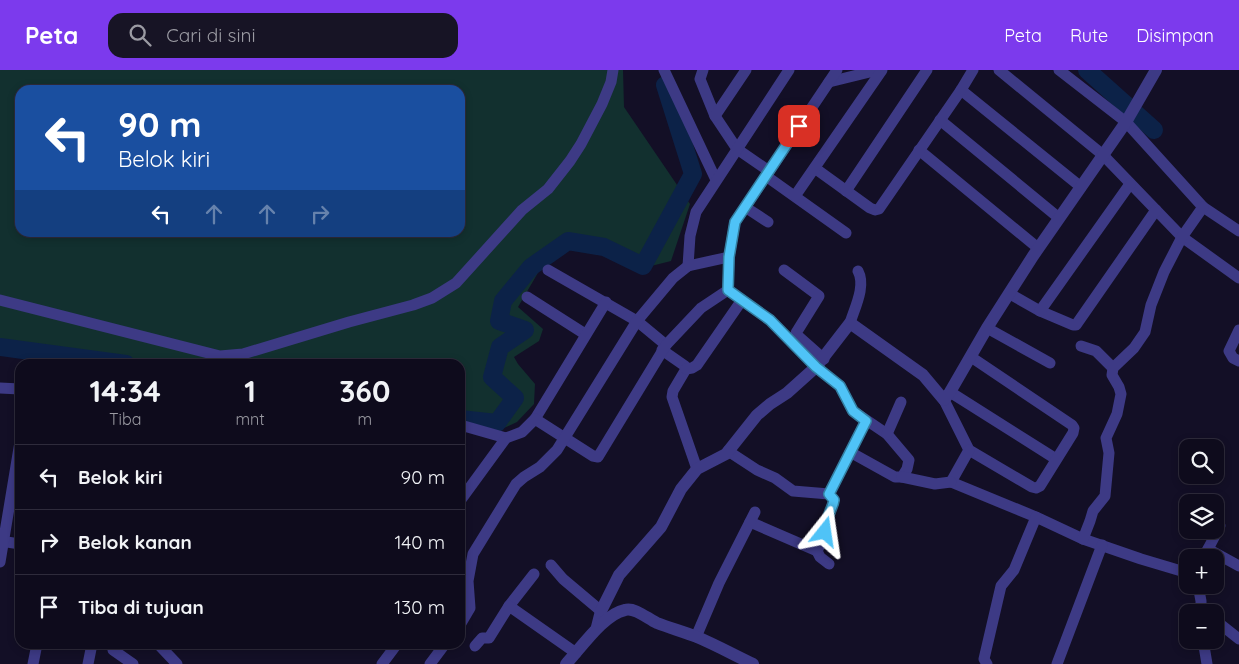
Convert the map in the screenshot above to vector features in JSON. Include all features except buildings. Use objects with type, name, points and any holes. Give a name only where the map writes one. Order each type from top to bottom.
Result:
[{"type":"street","points":[[0,300],[220,356],[243,354],[432,298],[456,282],[518,215],[548,189],[581,144],[602,104],[611,82],[613,70]]},
{"type":"street","points":[[664,70],[711,170]]},
{"type":"street","points":[[703,70],[700,79],[715,116],[737,149],[795,196],[846,233]]},
{"type":"street","points":[[715,116],[746,70]]},
{"type":"street","points":[[688,266],[690,236],[696,212],[711,170],[737,149],[789,70]]},
{"type":"street","points":[[728,290],[729,257],[735,222],[837,70]]},
{"type":"street","points":[[829,82],[878,70]]},
{"type":"street","points":[[795,196],[816,169],[882,70]]},
{"type":"street","points":[[846,191],[927,70]]},
{"type":"street","points":[[816,169],[870,208],[879,209],[973,70]]},
{"type":"street","points":[[999,70],[1103,155],[1182,237],[1239,278]]},
{"type":"street","points":[[1059,70],[1128,118],[1203,207],[1239,232]]},
{"type":"street","points":[[947,396],[987,328],[1038,248],[1128,118],[1156,70]]},
{"type":"street","points":[[961,90],[1081,187]]},
{"type":"street","points":[[940,120],[1059,218]]},
{"type":"street","points":[[919,150],[1038,248]]},
{"type":"street","points":[[1040,311],[1130,184]]},
{"type":"street","points":[[745,206],[768,222]]},
{"type":"street","points":[[1083,539],[1092,511],[1105,496],[1109,453],[1106,438],[1117,414],[1121,394],[1112,375],[1113,368],[1134,348],[1145,332],[1151,305],[1164,272],[1182,237],[1203,207]]},
{"type":"street","points":[[1010,294],[1040,311],[1073,325],[1078,324],[1156,210]]},
{"type":"street","points":[[465,616],[470,608],[468,581],[473,554],[516,484],[524,476],[540,467],[557,450],[638,321],[673,278],[688,266],[729,257]]},
{"type":"street","points":[[548,270],[638,321],[686,369]]},
{"type":"street","points":[[784,270],[819,297],[796,333],[797,335],[840,386],[853,411],[887,434],[909,460],[907,469],[902,477]]},
{"type":"street","points":[[566,664],[593,635],[601,610],[619,575],[661,526],[680,489],[698,469],[728,451],[757,415],[787,393],[820,363],[850,323],[861,286],[861,276],[858,271]]},
{"type":"street","points":[[728,290],[770,320],[820,363]]},
{"type":"street","points":[[535,419],[593,456],[598,457],[664,348],[701,308],[728,290]]},
{"type":"street","points":[[527,297],[585,334]]},
{"type":"street","points":[[698,469],[672,398],[673,391],[686,369],[697,365],[742,300]]},
{"type":"street","points":[[465,494],[506,438],[522,432],[535,419],[606,302]]},
{"type":"street","points":[[850,323],[923,375],[947,396],[1056,458]]},
{"type":"street","points":[[987,328],[1050,363]]},
{"type":"street","points":[[1239,330],[1229,351],[1233,358],[1239,361]]},
{"type":"street","points":[[1081,346],[1096,351],[1113,368]]},
{"type":"street","points":[[947,396],[970,450],[1032,487],[1040,486],[1056,458],[1074,433],[1074,428],[971,358]]},
{"type":"street","points":[[0,388],[15,389]]},
{"type":"street","points":[[887,434],[901,402]]},
{"type":"street","points":[[829,494],[866,421]]},
{"type":"street","points":[[465,426],[506,438]]},
{"type":"street","points":[[951,482],[970,450]]},
{"type":"street","points":[[728,451],[757,470],[776,478],[793,491],[829,494],[834,500],[828,515],[828,527],[817,551]]},
{"type":"street","points":[[850,452],[895,477],[935,484],[951,482],[1036,517],[1083,539],[1179,570]]},
{"type":"street","points":[[0,562],[15,470]]},
{"type":"street","points":[[696,637],[719,583],[753,517],[817,551],[820,557],[829,564]]},
{"type":"street","points":[[987,664],[984,660],[1001,586],[1014,570],[1036,517]]},
{"type":"street","points":[[2,541],[15,543]]},
{"type":"street","points":[[1057,664],[1102,545]]},
{"type":"street","points":[[1224,560],[1239,566]]},
{"type":"street","points":[[552,565],[563,579],[601,610]]},
{"type":"street","points":[[475,646],[482,638],[489,638],[509,606],[534,574]]},
{"type":"street","points":[[509,606],[576,653]]},
{"type":"street","points":[[597,627],[614,614],[626,609],[631,610],[656,623],[724,649],[753,664]]},
{"type":"street","points":[[1224,628],[1239,640]]},
{"type":"street","points":[[33,664],[36,649]]},
{"type":"street","points":[[88,664],[91,649]]},
{"type":"street","points":[[163,649],[177,664]]},
{"type":"street","points":[[382,664],[393,649]]},
{"type":"street","points":[[430,664],[441,649]]},
{"type":"street","points":[[1204,649],[1207,664]]},
{"type":"street","points":[[113,650],[133,664]]},
{"type":"green space","points":[[0,70],[623,70],[624,107],[690,204],[671,261],[639,269],[612,257],[573,246],[539,271],[518,307],[543,329],[539,341],[514,357],[535,384],[534,404],[517,422],[502,429],[465,422],[465,359],[122,359],[0,340]]},
{"type":"waterway","points":[[1087,70],[1154,130]]},
{"type":"waterway","points":[[465,420],[497,423],[515,398],[492,377],[500,347],[525,330],[499,321],[503,301],[531,267],[568,241],[604,247],[643,266],[693,174],[665,85]]},
{"type":"waterway","points":[[0,347],[89,359]]},
{"type":"route","points":[[799,126],[735,222],[729,257],[728,290],[770,320],[816,367],[840,386],[853,411],[866,421],[829,494],[834,500],[828,515],[829,523],[825,532]]}]
